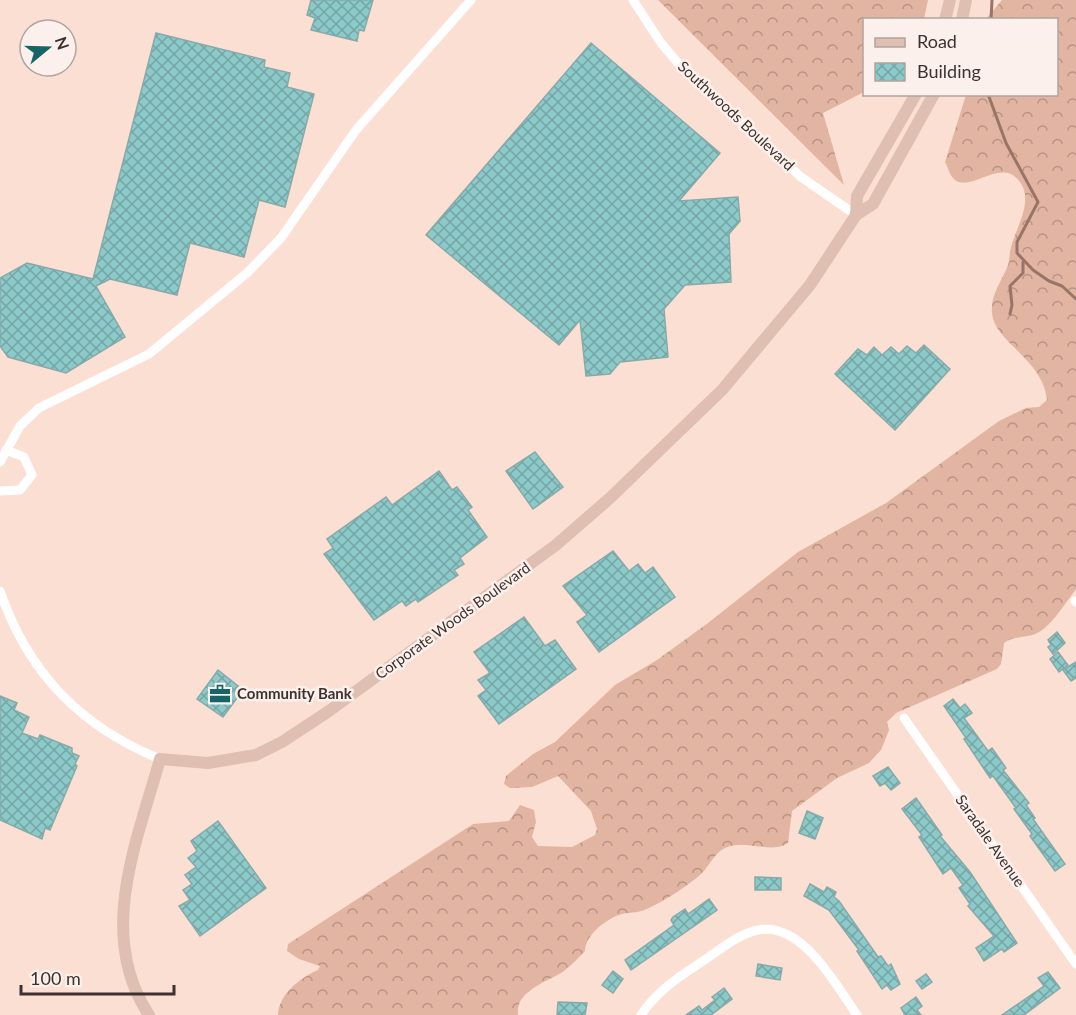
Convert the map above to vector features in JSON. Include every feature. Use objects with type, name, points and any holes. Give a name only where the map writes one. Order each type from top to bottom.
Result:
[{"type":"street","points":[[0,462],[20,426],[39,408],[149,354],[247,273],[281,238],[356,130],[471,0]]},
{"type":"street","name":"Southwoods Boulevard","points":[[633,0],[661,43],[678,63],[801,177],[856,215]]},
{"type":"street","points":[[946,18],[950,0]]},
{"type":"street","points":[[962,18],[966,0]]},
{"type":"street","name":"Corporate Woods Boulevard","points":[[856,215],[857,196],[915,96]]},
{"type":"street","name":"Corporate Woods Boulevard","points":[[0,591],[24,645],[68,703],[99,728],[160,759],[208,763],[256,754],[282,742],[329,711],[556,545],[610,498],[722,390],[810,285],[856,215],[873,204],[933,96]]},
{"type":"street","points":[[0,491],[20,490],[32,475],[24,457],[6,450]]},
{"type":"street","name":"Saradale Avenue","points":[[904,718],[1076,964]]},
{"type":"street","points":[[148,1015],[128,972],[121,919],[126,884],[160,759]]},
{"type":"street","points":[[640,1015],[660,991],[703,961],[742,936],[767,929],[785,933],[803,944],[857,1015]]},
{"type":"green space","points":[[658,0],[928,0],[924,18],[863,18],[863,93],[823,113],[844,185]]},
{"type":"green space","points":[[1002,0],[1076,0],[1076,589],[1059,613],[1044,629],[1035,634],[1004,643],[1001,664],[997,669],[896,713],[887,722],[889,730],[881,750],[869,763],[837,778],[792,811],[788,843],[773,847],[733,845],[725,848],[700,875],[669,897],[646,910],[622,914],[610,919],[593,933],[585,951],[570,966],[527,993],[518,1006],[518,1015],[278,1015],[279,1007],[286,994],[304,977],[318,970],[320,966],[299,959],[287,951],[288,944],[473,824],[509,821],[520,805],[534,810],[536,822],[532,837],[538,846],[572,847],[595,835],[597,829],[591,811],[558,776],[532,787],[510,788],[504,784],[506,776],[533,754],[555,742],[615,685],[657,660],[708,623],[798,552],[886,503],[999,421],[1026,408],[1039,407],[1047,400],[1044,386],[1037,373],[1001,333],[992,313],[995,294],[1008,265],[1011,247],[1023,214],[1024,189],[1012,175],[1004,173],[960,182],[953,178],[945,162],[966,96],[1058,96],[1058,18],[987,18]]},
{"type":"building","points":[[311,0],[373,0],[364,31],[359,30],[357,41],[311,30],[315,18],[307,15]]},
{"type":"building","points":[[156,33],[265,60],[264,67],[290,73],[287,87],[314,94],[285,207],[259,200],[244,257],[190,243],[177,295],[110,279],[96,286],[125,337],[66,373],[8,357],[0,346],[0,278],[27,263],[93,279]]},
{"type":"building","points":[[591,43],[720,153],[679,201],[738,197],[740,221],[729,234],[731,282],[685,285],[664,309],[668,357],[620,362],[610,374],[586,376],[580,320],[559,345],[426,235]]},
{"type":"building","points":[[924,345],[950,369],[895,430],[835,374],[858,349],[867,355],[874,347],[882,355],[891,347],[899,354],[907,346],[916,353]]},
{"type":"building","points":[[535,452],[563,487],[533,509],[506,471]]},
{"type":"building","points":[[439,471],[452,490],[457,487],[472,507],[468,510],[487,537],[460,558],[464,564],[454,570],[458,575],[418,602],[416,599],[406,606],[402,601],[374,620],[324,554],[333,548],[327,539],[386,497],[392,505]]},
{"type":"building","points":[[613,551],[629,571],[638,564],[645,573],[653,567],[675,597],[599,652],[577,622],[587,615],[563,586]]},
{"type":"building","points":[[524,617],[545,646],[555,640],[576,669],[499,724],[478,696],[486,690],[478,680],[490,673],[474,652]]},
{"type":"building","points":[[1057,632],[1065,643],[1053,654],[1048,647],[1051,645],[1048,640]]},
{"type":"building","points":[[1058,652],[1068,665],[1059,672],[1050,659]]},
{"type":"building","points":[[1076,662],[1076,678],[1071,681],[1063,670]]},
{"type":"building","name":"Community Bank","points":[[218,670],[243,690],[223,717],[197,699]]},
{"type":"building","points":[[0,696],[17,703],[14,710],[29,717],[22,733],[38,739],[40,735],[72,748],[72,753],[79,756],[50,830],[45,828],[42,839],[0,820]]},
{"type":"building","points":[[953,699],[960,708],[965,704],[972,713],[964,718],[988,751],[992,748],[1006,768],[1003,770],[1029,803],[1026,805],[1035,818],[1033,819],[1065,864],[1055,871],[1030,836],[1032,834],[1014,809],[1016,808],[993,776],[990,778],[944,706]]},
{"type":"building","points":[[888,767],[900,783],[891,790],[885,783],[880,786],[873,776]]},
{"type":"building","points":[[916,798],[942,835],[940,836],[970,872],[1017,943],[1004,952],[1002,949],[984,961],[976,948],[994,936],[968,906],[970,904],[959,888],[963,885],[951,868],[943,874],[919,837],[922,835],[902,809]]},
{"type":"building","points":[[807,811],[823,818],[815,839],[799,833]]},
{"type":"building","points":[[218,821],[266,888],[200,936],[179,906],[190,900],[183,890],[192,884],[185,875],[196,867],[188,858],[197,851],[191,841]]},
{"type":"building","points":[[755,877],[781,878],[781,890],[755,890]]},
{"type":"building","points":[[810,884],[824,892],[827,887],[836,892],[834,897],[878,957],[881,956],[888,966],[891,964],[900,984],[891,990],[887,985],[882,989],[857,951],[859,950],[829,910],[804,896]]},
{"type":"building","points":[[709,899],[717,910],[631,970],[625,960],[674,925],[671,920],[673,917],[685,909],[688,914]]},
{"type":"building","points":[[758,964],[782,968],[780,980],[756,976]]},
{"type":"building","points":[[613,971],[623,979],[613,993],[602,985]]},
{"type":"building","points":[[1048,972],[1060,988],[1024,1015],[1002,1015],[1044,986],[1038,978]]},
{"type":"building","points":[[926,974],[932,982],[922,989],[916,981]]},
{"type":"building","points":[[724,988],[732,999],[711,1015],[686,1015],[699,1006],[702,1010],[715,1000],[712,997]]},
{"type":"building","points":[[916,997],[922,1006],[917,1010],[921,1015],[905,1015],[901,1008]]},
{"type":"building","points":[[558,1002],[587,1003],[585,1015],[557,1015]]},
{"type":"waterway","points":[[991,18],[992,0]]},
{"type":"waterway","points":[[989,96],[1006,143],[1038,202],[1017,242],[1017,253],[1033,270],[1049,281],[1062,286],[1076,299]]},
{"type":"waterway","points":[[1010,314],[1012,305],[1010,286],[1023,273],[1023,262]]},
{"type":"place","name":"Community Bank","points":[[220,694]]}]
